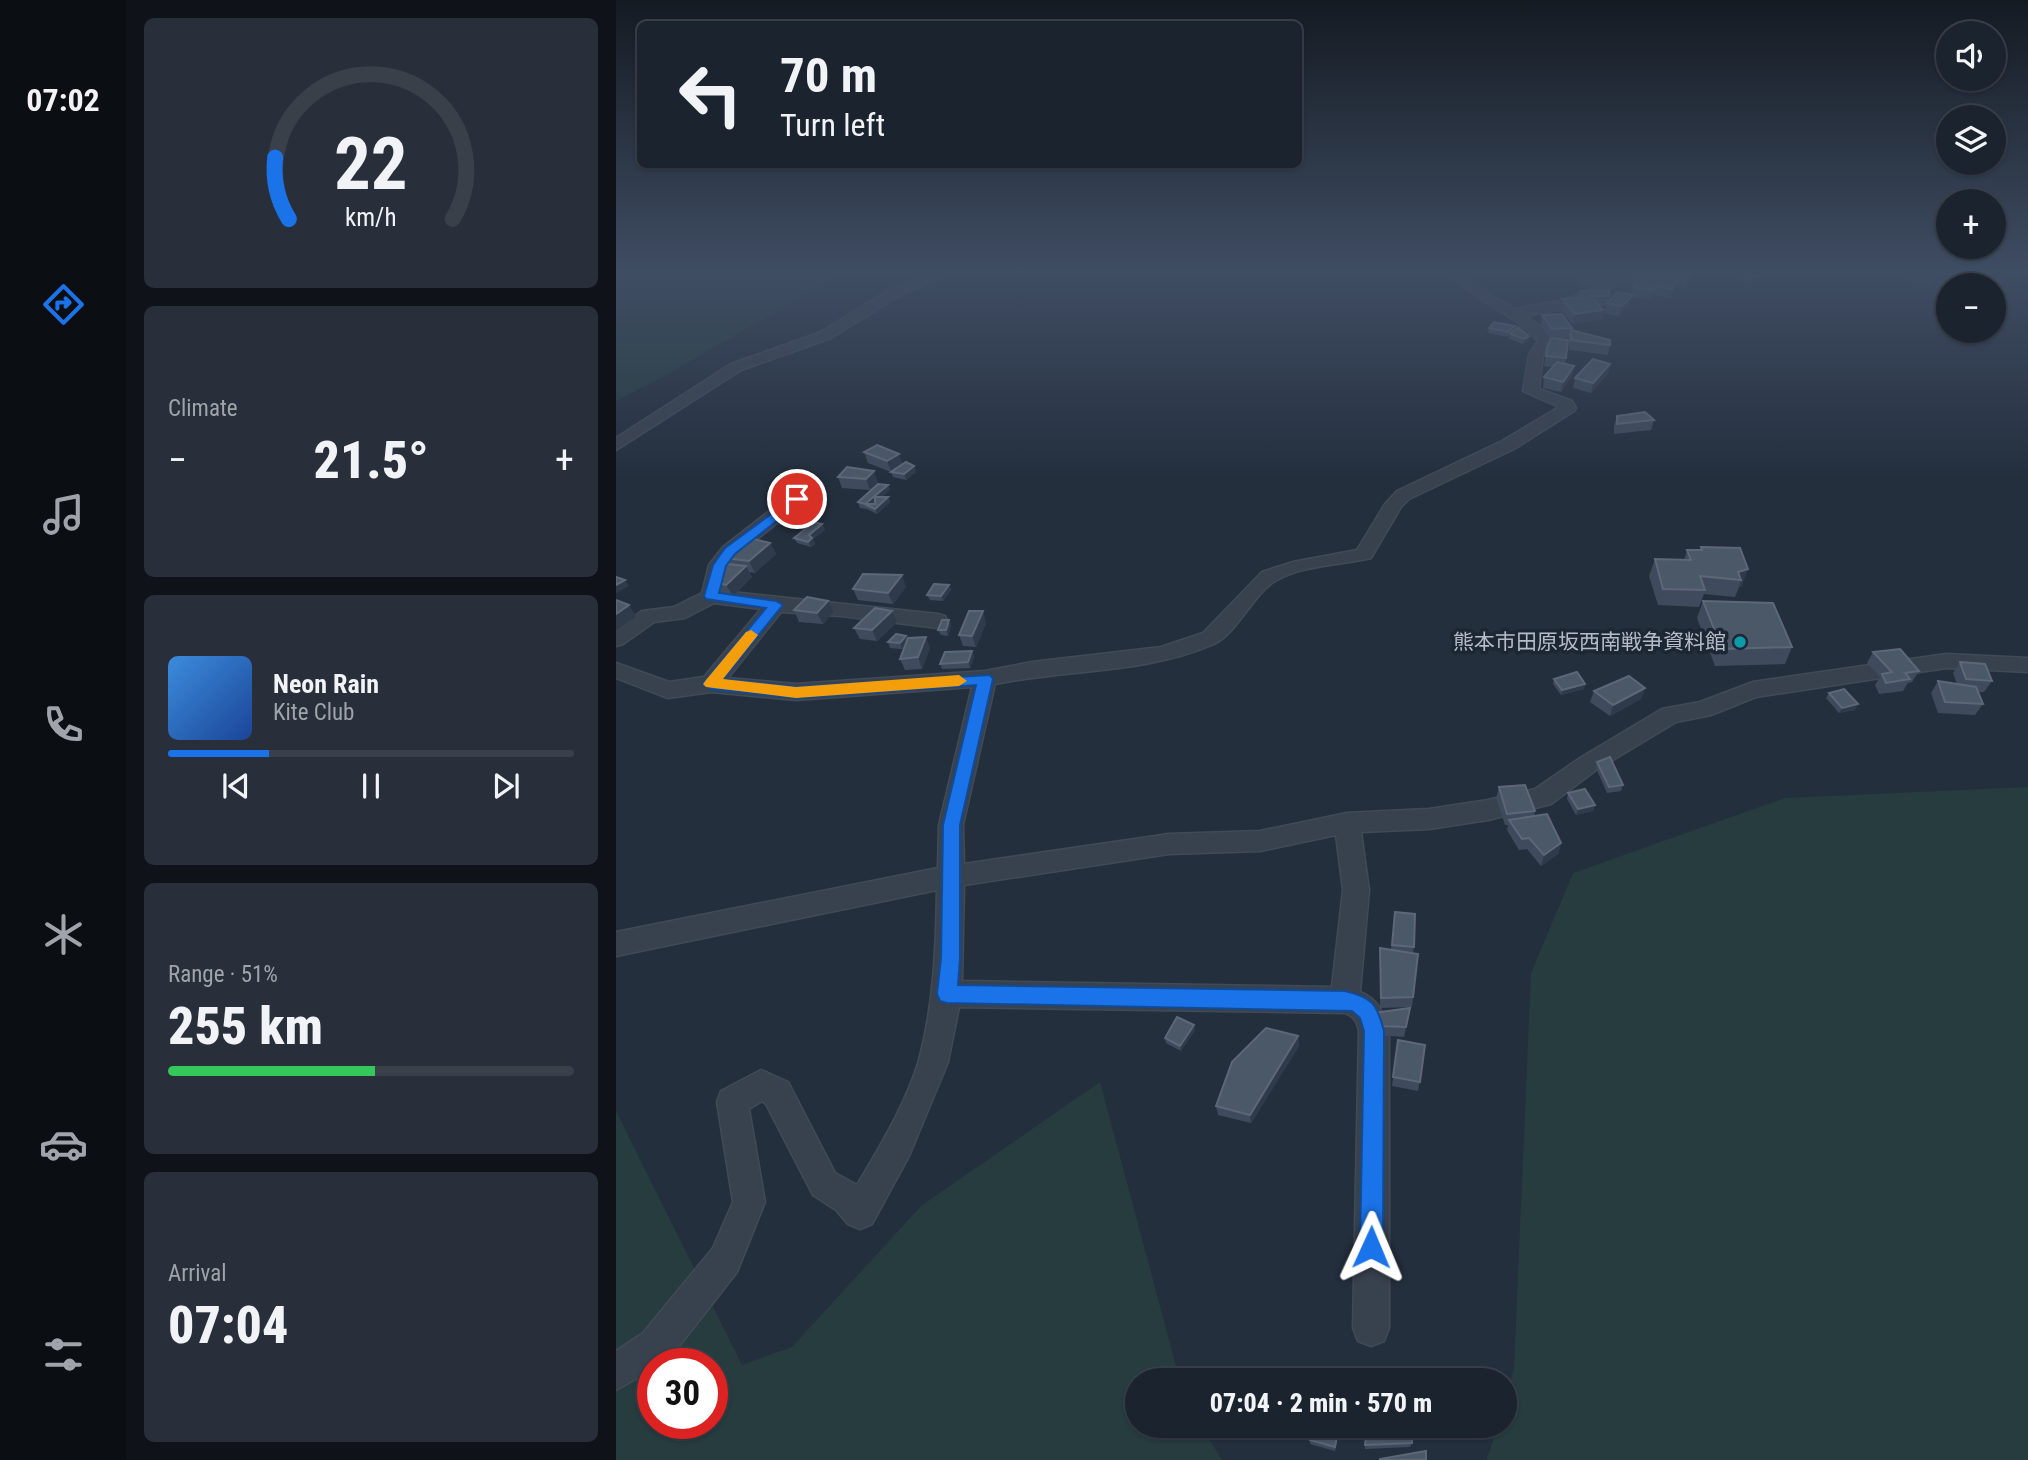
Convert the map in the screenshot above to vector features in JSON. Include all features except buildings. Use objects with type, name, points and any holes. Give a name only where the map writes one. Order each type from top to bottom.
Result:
[{"type":"street","points":[[616,445],[717,376],[809,341]]},
{"type":"street","points":[[616,670],[668,690],[711,684],[796,692],[985,679],[1032,669],[1163,654],[1210,638],[1269,576],[1293,568],[1364,554],[1394,504],[1403,495],[1508,445],[1568,408],[1566,404],[1531,391],[1536,355],[1545,341]]},
{"type":"street","points":[[711,596],[719,565],[730,551],[814,485]]},
{"type":"street","points":[[616,639],[649,616],[678,613],[711,596],[938,621]]},
{"type":"street","points":[[711,684],[776,605]]},
{"type":"street","points":[[616,944],[952,876],[1169,844],[1260,841],[1347,823],[1429,819],[1488,810],[1542,797],[1588,764],[1670,715],[1703,709],[1753,690],[1945,661],[2028,665]]},
{"type":"street","points":[[616,1372],[656,1346],[725,1260],[735,1237],[749,1202],[732,1102],[761,1085],[777,1093],[824,1184],[848,1198],[860,1212],[898,1145],[933,1062],[947,994],[952,876],[951,825],[985,679]]},
{"type":"street","points":[[1345,1000],[1356,890],[1347,823]]},
{"type":"street","points":[[947,994],[1345,1000],[1357,1003],[1369,1013],[1374,1031],[1371,1328]]},
{"type":"green space","points":[[616,341],[725,341],[670,373],[616,401]]},
{"type":"green space","points":[[2028,787],[2028,1460],[1487,1460],[1493,1438],[1517,1438],[1517,1368],[1514,1368],[1531,973],[1573,873],[1785,798]]},
{"type":"green space","points":[[1100,1082],[1177,1368],[1125,1368],[1125,1438],[1208,1438],[1222,1460],[616,1460],[616,1111],[742,1365],[792,1347],[921,1206]]},
{"type":"slow traffic","points":[[751,635],[711,684],[796,692],[959,681]]},
{"type":"place","name":"熊本市田原坂西南戦争資料館","points":[[1740,642]]},
{"type":"route","points":[[797,499],[730,551],[719,565],[711,596],[776,605],[711,684],[796,692],[985,679],[951,825],[952,876],[947,994],[1345,1000],[1357,1003],[1369,1013],[1374,1031],[1371,1247]]}]
